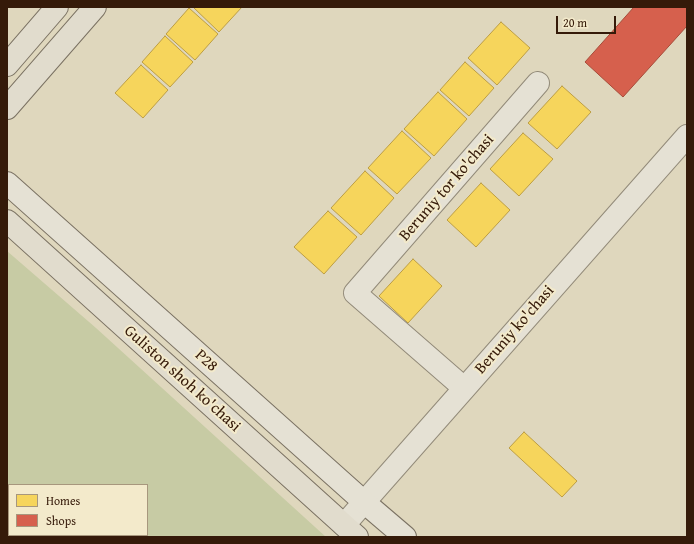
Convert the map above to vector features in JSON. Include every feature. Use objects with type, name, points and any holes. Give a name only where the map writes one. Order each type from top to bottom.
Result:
[{"type":"main road","points":[[7,65],[57,7]]},
{"type":"main road","points":[[7,108],[95,7]]},
{"type":"main road","name":"Guliston shoh ko'chasi","points":[[7,221],[351,531]]},
{"type":"street","name":"Beruniy tor ko'chasi","points":[[464,388],[355,293],[538,83]]},
{"type":"street","name":"Beruniy ko'chasi","points":[[351,531],[364,502],[687,136]]},
{"type":"street","name":"Р28","points":[[7,183],[364,502],[406,537]]},
{"type":"green space","points":[[7,251],[96,328],[326,537],[64,537],[63,536],[148,536],[148,484],[7,485]]},
{"type":"building: Homes","points":[[193,7],[242,7],[219,32]]},
{"type":"building: Homes","points":[[189,8],[218,34],[195,60],[166,34]]},
{"type":"building: Homes","points":[[501,22],[530,48],[497,85],[468,58]]},
{"type":"building: Homes","points":[[165,36],[193,62],[170,87],[142,62]]},
{"type":"building: Homes","points":[[465,62],[494,88],[469,116],[440,90]]},
{"type":"building: Homes","points":[[141,65],[168,90],[143,118],[115,93]]},
{"type":"building: Homes","points":[[562,86],[591,112],[557,149],[528,123]]},
{"type":"building: Homes","points":[[438,92],[467,119],[434,156],[404,129]]},
{"type":"building: Homes","points":[[402,131],[431,158],[397,194],[368,168]]},
{"type":"building: Homes","points":[[523,133],[553,159],[519,196],[490,169]]},
{"type":"building: Homes","points":[[365,171],[394,198],[361,235],[331,208]]},
{"type":"building: Homes","points":[[481,183],[510,210],[476,247],[447,220]]},
{"type":"building: Homes","points":[[328,211],[357,237],[324,274],[294,247]]},
{"type":"building: Homes","points":[[413,259],[442,286],[408,323],[379,296]]},
{"type":"building: Homes","points":[[524,432],[577,481],[562,497],[509,448]]},
{"type":"building: Shops","points":[[634,7],[687,7],[687,26],[623,97],[585,62]]}]
